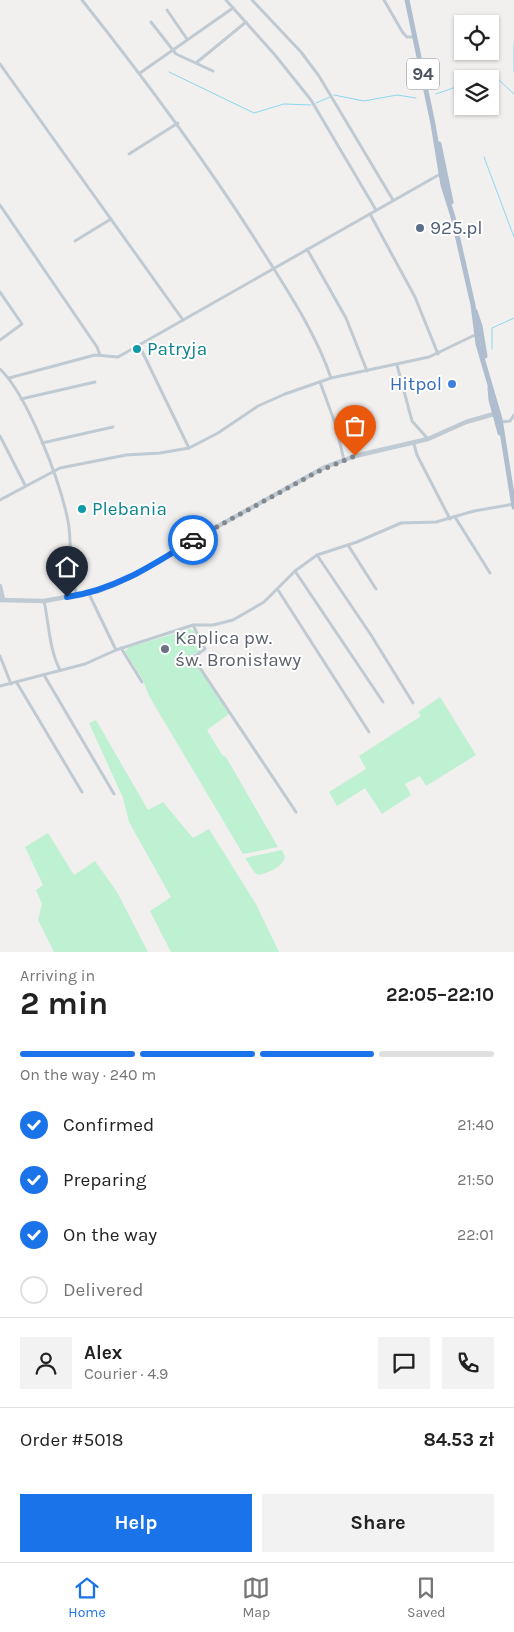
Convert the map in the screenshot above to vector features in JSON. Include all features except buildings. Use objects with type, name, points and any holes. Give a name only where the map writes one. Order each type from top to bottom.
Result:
[{"type":"main road","name":"94","points":[[406,0],[434,130],[441,174],[453,217],[472,305],[476,335],[498,406],[502,439]]},
{"type":"main road","name":"94","points":[[434,130],[448,180],[453,217]]},
{"type":"main road","name":"94","points":[[472,305],[484,343],[485,362]]},
{"type":"main road","name":"94","points":[[490,383],[494,414],[502,439],[513,488],[514,505]]},
{"type":"street","points":[[82,0],[178,123],[231,201],[274,268],[311,332],[331,378]]},
{"type":"street","points":[[226,0],[280,60],[310,100],[376,210]]},
{"type":"street","points":[[252,0],[301,52],[319,76],[393,200]]},
{"type":"street","points":[[384,0],[407,37],[414,37]]},
{"type":"street","points":[[140,73],[233,8]]},
{"type":"street","points":[[167,10],[187,39]]},
{"type":"street","points":[[152,22],[176,54],[213,71]]},
{"type":"street","points":[[196,63],[246,22]]},
{"type":"street","points":[[0,64],[183,320]]},
{"type":"street","points":[[129,154],[178,123]]},
{"type":"street","points":[[9,378],[100,355],[118,357],[441,174],[445,167]]},
{"type":"street","points":[[441,174],[448,180]]},
{"type":"street","points":[[0,205],[97,347],[100,355]]},
{"type":"street","points":[[370,214],[415,297],[438,354]]},
{"type":"street","points":[[76,240],[112,219]]},
{"type":"street","points":[[307,249],[346,318],[367,370]]},
{"type":"street","points":[[0,292],[22,324],[0,340]]},
{"type":"street","points":[[0,500],[53,470],[126,455],[160,453],[190,448],[218,433],[258,406],[331,378],[397,365],[438,354],[476,335],[480,326]]},
{"type":"street","points":[[476,335],[484,343]]},
{"type":"street","points":[[139,345],[190,448]]},
{"type":"street","points":[[397,365],[412,421],[428,439]]},
{"type":"street","points":[[0,369],[9,378],[21,399],[53,470],[68,521],[71,572],[77,596]]},
{"type":"street","points":[[21,399],[95,382]]},
{"type":"street","points":[[320,382],[335,422],[344,460]]},
{"type":"street","points":[[0,586],[2,600],[44,601],[89,594],[136,575],[202,535],[253,509],[317,472],[344,460],[428,439],[466,422],[494,414],[498,406]]},
{"type":"street","points":[[494,414],[501,420],[512,422],[514,415]]},
{"type":"street","points":[[42,443],[113,427]]},
{"type":"street","points":[[0,436],[25,485]]},
{"type":"street","points":[[414,444],[417,455],[450,519]]},
{"type":"street","points":[[0,686],[85,664],[121,648],[193,625],[213,625],[233,620],[253,609],[278,590],[295,571],[316,554],[348,545],[401,523],[436,522],[514,505]]},
{"type":"street","points":[[455,517],[490,573]]},
{"type":"street","points":[[348,545],[376,589]]},
{"type":"street","points":[[316,554],[371,635],[413,702]]},
{"type":"street","points":[[295,571],[383,702]]},
{"type":"street","points":[[278,590],[370,732]]},
{"type":"street","points":[[89,594],[116,650]]},
{"type":"street","points":[[44,601],[50,626],[53,652],[60,670]]},
{"type":"street","points":[[193,625],[205,649],[195,656],[198,665],[296,812]]},
{"type":"street","points":[[121,648],[142,682]]},
{"type":"street","points":[[0,656],[11,684]]},
{"type":"street","points":[[44,675],[114,794]]},
{"type":"street","points":[[17,683],[82,792]]},
{"type":"green space","points":[[190,629],[194,631],[203,645],[201,650],[191,656],[229,714],[207,730],[222,755],[226,757],[278,847],[243,854],[149,696],[143,680],[125,651],[130,647]]},
{"type":"green space","points":[[440,697],[476,755],[426,786],[420,776],[405,784],[411,795],[382,814],[365,788],[337,806],[329,792],[366,769],[359,756],[421,716],[418,712]]},
{"type":"green space","points":[[96,720],[148,810],[163,802],[193,838],[209,829],[256,904],[279,952],[171,952],[150,911],[171,897],[129,822],[123,798],[89,723]]},
{"type":"green space","points":[[48,833],[74,875],[95,861],[117,892],[148,952],[54,952],[38,920],[42,904],[36,890],[43,885],[25,847]]},
{"type":"green space","points":[[282,850],[285,857],[281,864],[271,871],[259,875],[255,873],[245,858]]},
{"type":"waterway","points":[[514,42],[514,71]]},
{"type":"waterway","points":[[169,72],[254,113],[284,104],[311,105]]},
{"type":"waterway","points":[[499,80],[514,94]]},
{"type":"waterway","points":[[436,94],[454,88]]},
{"type":"waterway","points":[[334,95],[364,101],[397,95],[416,98]]},
{"type":"waterway","points":[[316,103],[330,97]]},
{"type":"waterway","points":[[484,157],[514,237]]},
{"type":"waterway","points":[[492,349],[492,328],[514,318]]},
{"type":"way so far","points":[[193,540],[253,509],[317,472],[355,456]]},
{"type":"place","name":"925.pl","points":[[420,228]]},
{"type":"place","name":"Patryja","points":[[137,349]]},
{"type":"place","name":"Hitpol","points":[[452,384]]},
{"type":"place","name":"Plebania","points":[[82,509]]},
{"type":"place","name":"Kaplica pw. św. Bronisławy","points":[[165,649]]},
{"type":"route","points":[[67,597],[89,594],[136,575],[193,540]]}]
